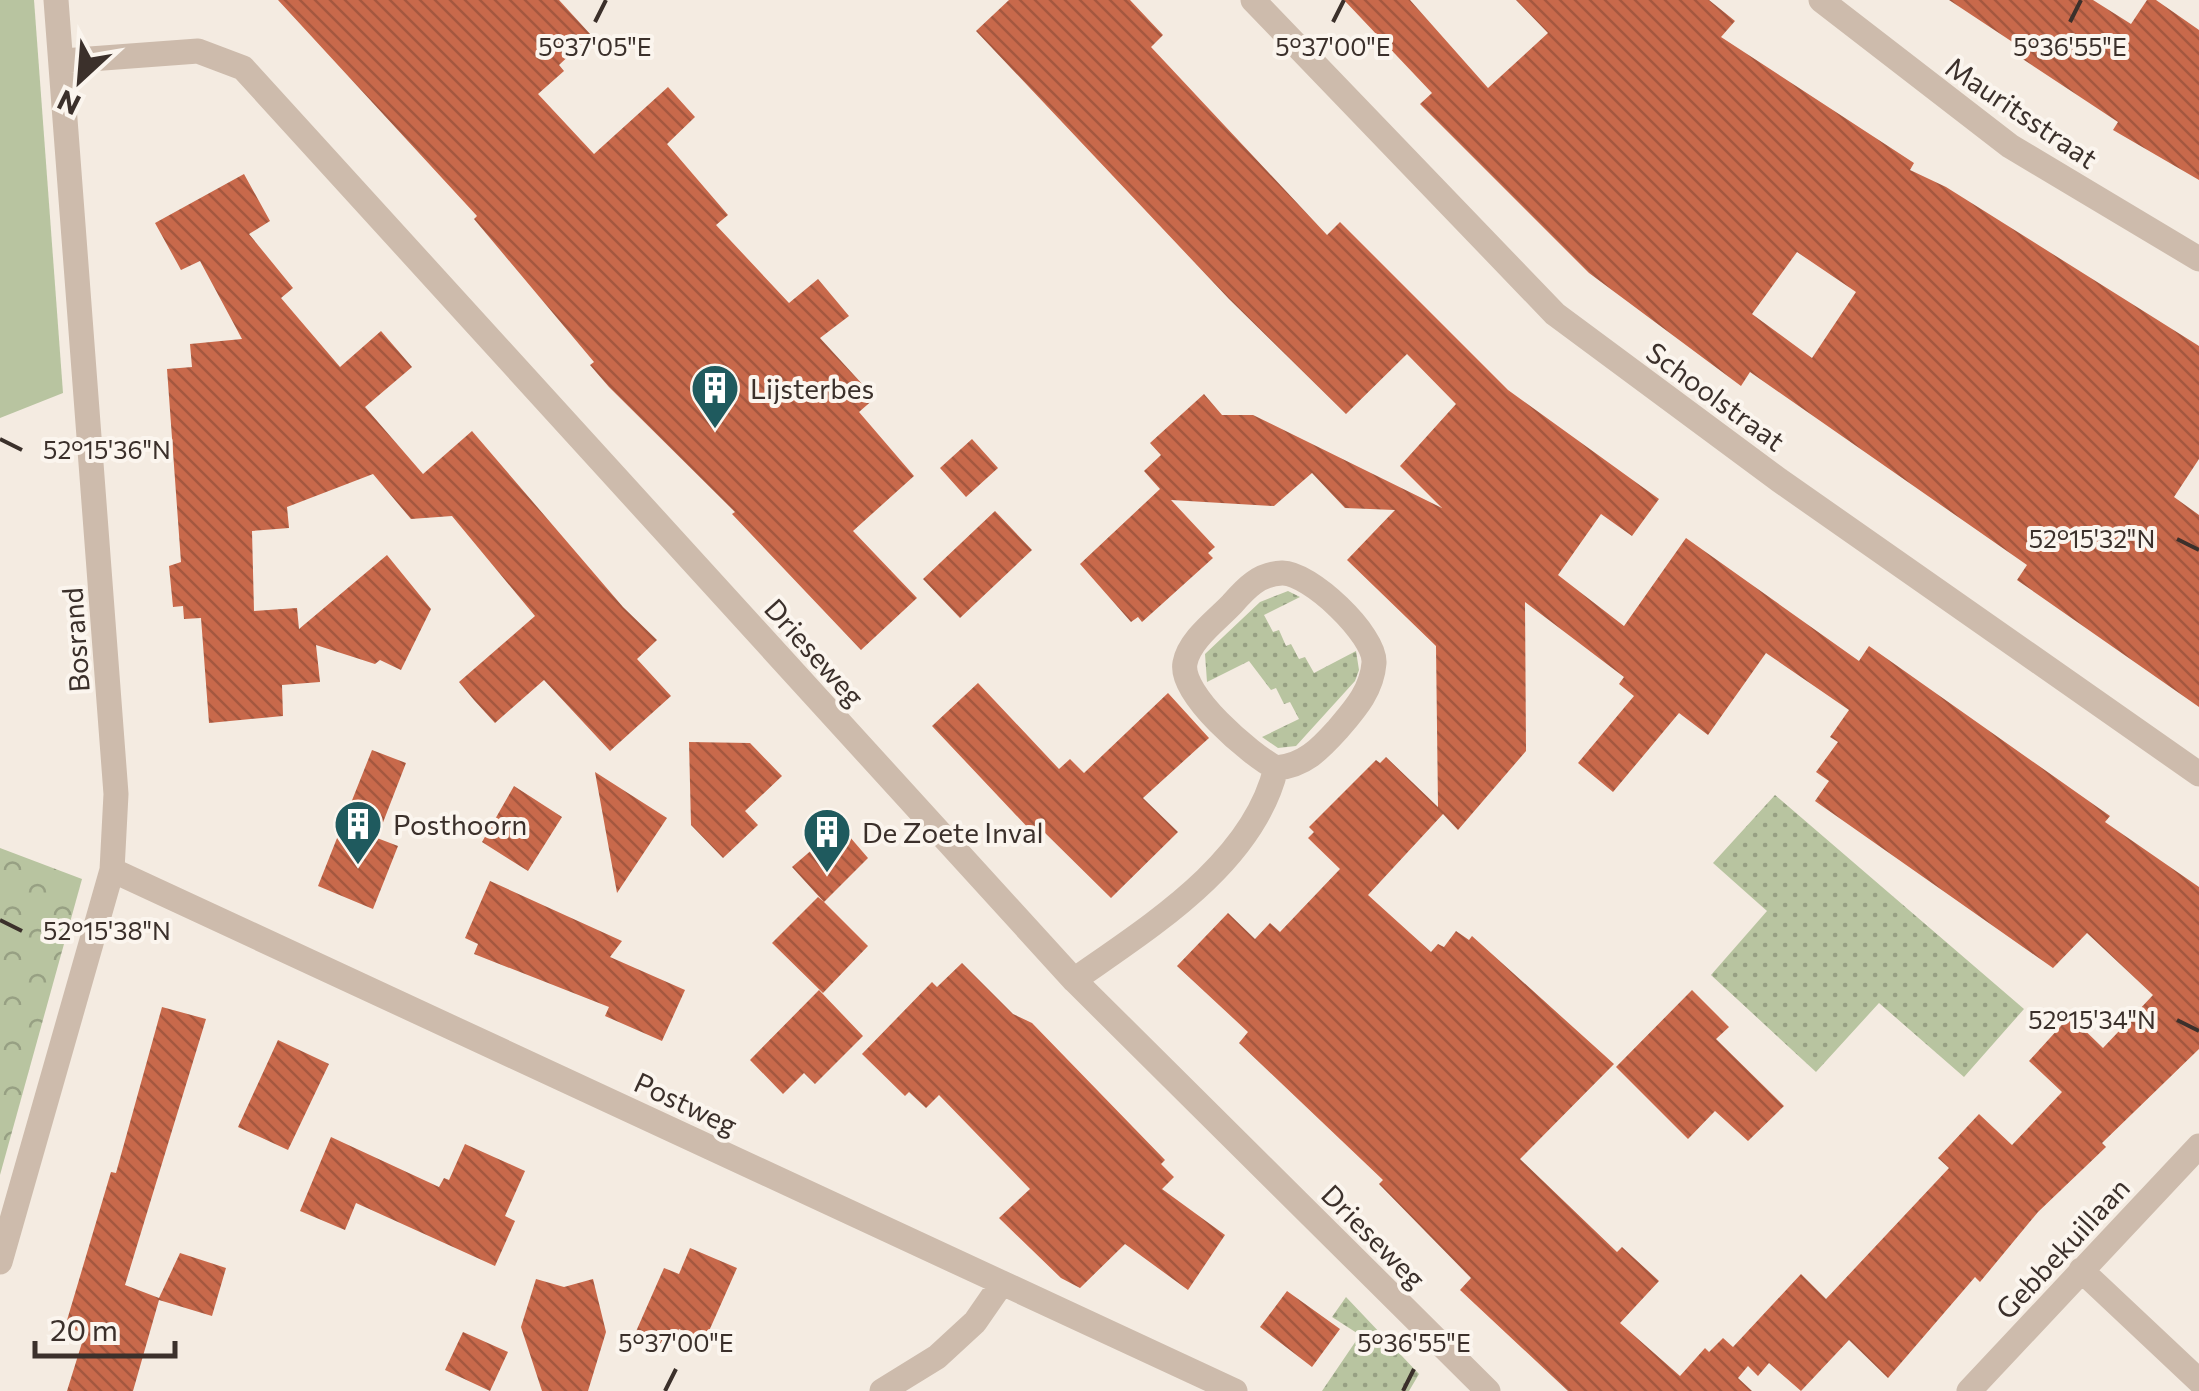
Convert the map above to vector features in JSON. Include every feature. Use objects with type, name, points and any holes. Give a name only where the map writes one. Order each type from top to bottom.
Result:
[{"type":"street","name":"Bosrand","points":[[0,1262],[112,870],[116,794],[56,0]]},
{"type":"street","name":"Schoolstraat","points":[[1253,0],[1555,314],[1794,490],[2199,774]]},
{"type":"street","name":"Mauritsstraat","points":[[1821,0],[2010,146],[2199,259]]},
{"type":"street","name":"Drieseweg","points":[[62,62],[198,51],[244,68],[1074,980],[1488,1391]]},
{"type":"street","points":[[1286,572],[1306,580],[1353,622],[1369,640],[1374,660],[1369,686],[1326,742],[1306,760],[1276,768],[1245,748],[1197,696],[1186,679],[1185,663],[1192,646],[1248,586],[1265,575],[1286,572]]},
{"type":"street","points":[[1074,980],[1197,890],[1263,806],[1276,768]]},
{"type":"street","name":"Postweg","points":[[112,870],[1234,1391]]},
{"type":"street","name":"Gebbekuillaan","points":[[1969,1391],[2199,1146]]},
{"type":"street","points":[[2081,1270],[2199,1381]]},
{"type":"street","points":[[882,1391],[950,1345],[976,1322],[1002,1283]]},
{"type":"green space","points":[[0,0],[34,0],[63,393],[0,418]]},
{"type":"green space","points":[[1288,591],[1300,597],[1264,615],[1273,632],[1279,630],[1286,646],[1291,644],[1299,659],[1305,657],[1314,673],[1356,651],[1359,670],[1355,681],[1296,746],[1278,748],[1262,737],[1299,719],[1290,702],[1284,704],[1276,688],[1271,690],[1249,661],[1207,682],[1205,654],[1260,602]]},
{"type":"green space","points":[[1775,795],[2024,1009],[1964,1077],[1879,1003],[1816,1072],[1711,975],[1767,911],[1713,863]]},
{"type":"green space","points":[[0,848],[82,879],[0,1175]]},
{"type":"green space","points":[[1346,1297],[1419,1374],[1409,1391],[1322,1391],[1360,1335],[1332,1317]]},
{"type":"building","points":[[278,0],[559,0],[591,35],[559,65],[564,71],[538,94],[594,154],[668,87],[695,117],[667,144],[728,215],[716,225],[789,303],[818,279],[849,316],[820,338],[875,398],[859,412],[914,476],[853,531],[917,598],[861,650],[732,514],[735,512],[609,387],[590,365],[594,362],[474,219],[477,216]]},
{"type":"building","points":[[1009,0],[1130,0],[1163,35],[1151,47],[1327,235],[1340,222],[1508,390],[1659,499],[1632,536],[1601,514],[1558,575],[1624,626],[1686,538],[1859,661],[1869,646],[2110,816],[2105,822],[2199,887],[2199,1049],[2102,1143],[2106,1147],[2038,1212],[1980,1282],[1975,1277],[1888,1378],[1849,1340],[1801,1391],[1769,1363],[1758,1376],[1748,1366],[1738,1378],[1752,1391],[1568,1391],[1460,1290],[1471,1278],[1379,1184],[1383,1180],[1239,1043],[1248,1032],[1177,966],[1228,913],[1255,939],[1270,923],[1280,932],[1340,869],[1308,838],[1314,832],[1309,827],[1376,760],[1380,763],[1386,757],[1438,807],[1436,646],[1347,560],[1395,510],[1345,508],[1312,473],[1274,506],[1171,500],[1215,547],[1208,553],[1213,558],[1142,622],[1138,617],[1131,622],[1080,564],[1160,489],[1144,471],[1161,455],[1150,443],[1204,394],[1222,415],[1253,415],[1442,508],[1400,466],[1456,404],[1407,354],[1346,414],[1229,299],[976,31]],"holes":[[[1525,602],[1624,677],[1619,684],[1634,696],[1578,763],[1613,792],[1679,713],[1708,735],[1766,653],[1849,710],[1830,737],[1838,742],[1816,772],[1829,781],[1815,801],[2053,968],[2087,933],[2153,995],[2103,1048],[2070,1016],[2029,1061],[2062,1092],[2012,1145],[1979,1114],[1938,1158],[1949,1168],[1826,1299],[1801,1274],[1733,1347],[1723,1338],[1709,1352],[1705,1348],[1680,1376],[1620,1323],[1659,1281],[1622,1247],[1617,1252],[1520,1159],[1614,1064],[1472,936],[1469,940],[1456,931],[1444,947],[1438,944],[1431,952],[1368,895],[1443,814],[1458,830],[1526,751]]]},
{"type":"building","points":[[1344,0],[1410,0],[1488,88],[1548,33],[1516,0],[1709,0],[1735,21],[1721,37],[1914,163],[1910,170],[1946,187],[2199,346],[2199,459],[2174,497],[2199,515],[2199,707],[2017,580],[2027,565],[1750,372],[1741,386],[1589,273],[1420,104],[1432,93]],"holes":[[[1797,252],[1856,292],[1812,358],[1752,314]]]},
{"type":"building","points":[[1949,0],[2093,0],[2131,24],[2147,0],[2156,0],[2199,30],[2199,180],[2113,130],[2118,122],[2012,52],[2017,45]]},
{"type":"building","points":[[244,174],[270,221],[249,234],[293,288],[281,298],[340,367],[381,331],[412,367],[365,407],[423,474],[472,431],[623,607],[657,640],[637,659],[671,696],[610,751],[544,680],[495,723],[474,700],[459,682],[535,616],[452,516],[411,519],[373,474],[287,507],[289,528],[252,531],[254,611],[297,608],[299,629],[387,555],[431,609],[401,670],[380,660],[375,664],[316,645],[320,682],[282,685],[283,716],[209,723],[201,618],[184,619],[183,606],[173,607],[169,566],[181,562],[167,369],[192,367],[190,344],[242,339],[200,261],[181,270],[155,223]]},
{"type":"building","points":[[972,439],[998,468],[966,497],[940,468]]},
{"type":"building","points":[[995,511],[1032,550],[960,618],[923,579]]},
{"type":"building","points":[[978,683],[1059,769],[1070,759],[1084,773],[1168,693],[1209,738],[1143,798],[1178,832],[1111,898],[1038,826],[1032,832],[932,726]]},
{"type":"building","points":[[689,742],[750,743],[782,776],[745,811],[758,825],[723,858],[691,825]]},
{"type":"building","name":"Posthoorn","points":[[372,750],[406,763],[377,838],[398,846],[373,909],[318,886]]},
{"type":"building","points":[[595,772],[667,818],[617,893]]},
{"type":"building","points":[[514,786],[562,817],[528,871],[482,842]]},
{"type":"building","name":"De Zoete Inval","points":[[843,829],[868,858],[824,902],[792,867],[829,835]]},
{"type":"building","points":[[490,881],[622,941],[610,957],[685,990],[662,1041],[605,1016],[609,1007],[474,954],[478,944],[465,938]]},
{"type":"building","points":[[818,897],[868,946],[823,993],[772,943]]},
{"type":"building","points":[[962,963],[1013,1014],[1032,1023],[1165,1160],[1161,1164],[1174,1177],[1162,1189],[1225,1235],[1188,1290],[1125,1244],[1080,1288],[1061,1278],[999,1218],[1030,1189],[939,1095],[926,1108],[909,1092],[905,1096],[862,1054],[932,982],[937,987]]},
{"type":"building","points":[[819,990],[863,1036],[815,1084],[804,1073],[783,1094],[750,1060]]},
{"type":"building","points":[[1692,990],[1729,1027],[1716,1039],[1784,1106],[1748,1141],[1715,1111],[1688,1139],[1616,1067]]},
{"type":"building","points":[[162,1007],[206,1019],[125,1285],[159,1298],[180,1253],[226,1268],[212,1316],[159,1300],[133,1391],[67,1391],[85,1333],[65,1327],[111,1172],[116,1173]]},
{"type":"building","points":[[278,1040],[329,1064],[288,1150],[238,1127]]},
{"type":"building","points":[[331,1137],[439,1187],[444,1178],[449,1180],[465,1144],[525,1171],[505,1216],[515,1221],[495,1266],[356,1203],[345,1230],[300,1211]]},
{"type":"building","points":[[690,1248],[737,1268],[705,1340],[679,1329],[668,1351],[634,1336],[664,1268],[679,1274]]},
{"type":"building","points":[[536,1279],[564,1287],[593,1279],[606,1332],[588,1391],[542,1391],[521,1327]]},
{"type":"building","points":[[1287,1291],[1340,1329],[1312,1367],[1260,1327]]},
{"type":"building","points":[[463,1332],[508,1352],[490,1391],[445,1370]]},
{"type":"place","name":"Lijsterbes","points":[[715,430]]},
{"type":"place","name":"Posthoorn","points":[[358,866]]},
{"type":"place","name":"De Zoete Inval","points":[[827,874]]}]
